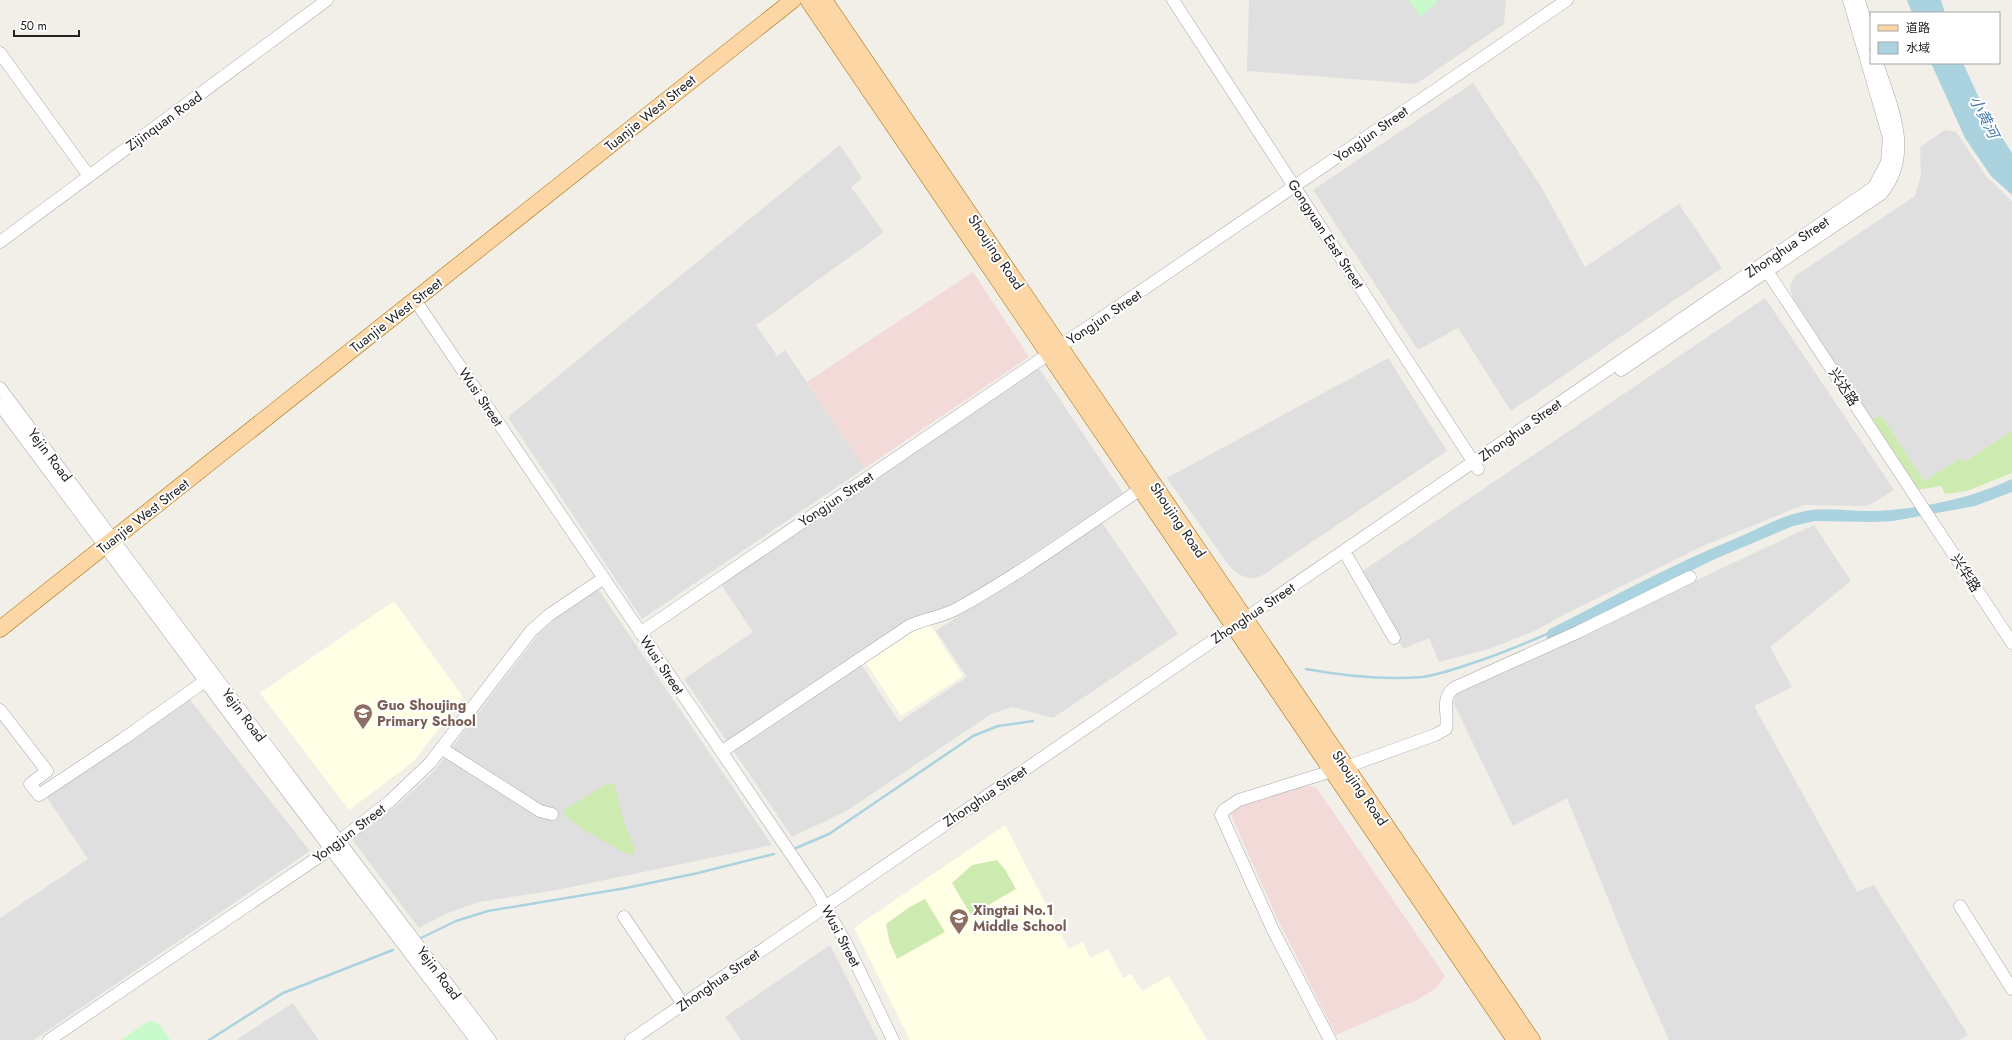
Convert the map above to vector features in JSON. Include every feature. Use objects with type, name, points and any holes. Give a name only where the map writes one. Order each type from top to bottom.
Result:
[{"type":"main road","name":"Tuanjie West Street","points":[[0,629],[106,539],[778,0]]},
{"type":"main road","name":"Tuanjie West Street","points":[[0,618],[106,539],[415,300],[793,0]]},
{"type":"main road","name":"Shoujing Road","points":[[808,0],[1054,350],[1242,626],[1339,769],[1515,1040]]},
{"type":"main road","name":"Shoujing Road","points":[[824,0],[1054,350],[1141,489],[1242,626]]},
{"type":"main road","name":"Shoujing Road","points":[[1339,769],[1532,1040]]},
{"type":"street","name":"Zijinquan Road","points":[[0,242],[327,0]]},
{"type":"street","name":"Gongyuan East Street","points":[[1173,0],[1476,465]]},
{"type":"street","name":"Yongjun Street","points":[[640,633],[1567,0]]},
{"type":"street","points":[[1849,0],[1889,138],[1887,162],[1878,190]]},
{"type":"street","points":[[1859,0],[1870,38]]},
{"type":"street","points":[[0,54],[89,176]]},
{"type":"street","points":[[1877,64],[1899,137],[1897,165],[1890,180],[1878,190]]},
{"type":"street","name":"Zhonghua Street","points":[[1242,626],[1348,558],[1476,465],[1767,271],[1878,190]]},
{"type":"street","name":"Zhonghua Street","points":[[645,1040],[827,910],[1878,190]]},
{"type":"street","name":"兴达路","points":[[1767,271],[1920,503]]},
{"type":"street","name":"Wusi Street","points":[[415,300],[827,910],[846,943],[893,1040]]},
{"type":"street","name":"Yejin Road","points":[[0,388],[205,681],[490,1040]]},
{"type":"street","name":"Yejin Road","points":[[0,405],[106,539],[334,845],[476,1040]]},
{"type":"street","points":[[721,752],[909,626],[923,619],[939,617],[960,607],[1014,574],[1141,489]]},
{"type":"street","name":"兴华路","points":[[1920,503],[2012,643]]},
{"type":"street","points":[[1348,558],[1394,638]]},
{"type":"street","points":[[1330,1040],[1273,930],[1221,815],[1224,810],[1239,800],[1339,769],[1435,735],[1446,728],[1448,721],[1445,701],[1448,693],[1454,688],[1578,632],[1690,577]]},
{"type":"street","name":"Yongjun Street","points":[[49,1040],[334,845],[414,780],[442,748],[531,631],[549,615],[604,578]]},
{"type":"street","points":[[0,710],[47,771],[30,784],[39,795],[124,739],[205,681]]},
{"type":"street","points":[[442,748],[540,811],[552,814]]},
{"type":"street","points":[[1960,906],[2012,989]]},
{"type":"street","name":"Zhonghua Street","points":[[631,1040],[683,1004],[827,910]]},
{"type":"street","points":[[624,918],[683,1004]]},
{"type":"shaded area","points":[[1249,0],[1506,0],[1504,24],[1416,84],[1247,71]]},
{"type":"shaded area","points":[[1473,83],[1542,188],[1585,267],[1679,204],[1722,268],[1511,411],[1458,328],[1418,350],[1313,190]]},
{"type":"shaded area","points":[[1945,130],[1956,132],[1986,176],[2012,201],[2012,431],[1964,462],[1961,458],[1924,481],[1881,415],[1871,421],[1793,299],[1790,286],[1795,276],[1915,196],[1921,175],[1920,147]]},
{"type":"shaded area","points":[[840,145],[862,178],[851,187],[884,232],[756,325],[777,356],[785,350],[865,468],[642,619],[508,417]]},
{"type":"shaded area","points":[[973,272],[1029,357],[865,468],[807,382]]},
{"type":"shaded area","points":[[1765,298],[1894,490],[1865,506],[1803,505],[1703,546],[1565,614],[1537,630],[1489,649],[1439,662],[1429,638],[1403,649],[1361,572]]},
{"type":"shaded area","points":[[1388,358],[1447,451],[1263,575],[1256,578],[1248,578],[1238,574],[1228,564],[1167,478]]},
{"type":"shaded area","points":[[1038,367],[1123,493],[967,598],[728,743],[684,679],[753,632],[720,583]]},
{"type":"shaded area","points":[[1101,521],[1178,634],[1053,718],[1012,707],[991,714],[848,810],[792,837],[733,750],[861,664],[899,722],[967,677],[936,631]]},
{"type":"shaded area","points":[[1814,525],[1851,581],[1770,647],[1792,687],[1754,706],[1857,892],[1874,885],[1968,1035],[1959,1040],[1669,1040],[1631,955],[1567,798],[1513,826],[1453,702],[1457,692]]},
{"type":"shaded area","points":[[598,589],[772,845],[557,890],[478,902],[445,914],[419,928],[351,838],[397,805],[434,771],[540,632],[560,615]]},
{"type":"shaded area","name":"Guo Shoujing Primary School","points":[[394,601],[463,697],[413,762],[349,810],[260,693]]},
{"type":"shaded area","points":[[928,622],[963,676],[901,716],[866,663]]},
{"type":"shaded area","points":[[183,691],[310,851],[34,1040],[0,1040],[0,918],[88,859],[40,787]]},
{"type":"shaded area","points":[[1307,786],[1316,787],[1445,976],[1436,988],[1419,999],[1336,1035],[1278,920],[1230,813],[1235,808]]},
{"type":"shaded area","name":"Xingtai No.1 Middle School","points":[[1005,825],[1069,949],[1083,942],[1090,958],[1108,949],[1123,978],[1131,974],[1142,991],[1169,976],[1207,1040],[910,1040],[854,928]]},
{"type":"shaded area","points":[[830,945],[878,1040],[741,1040],[725,1017]]},
{"type":"shaded area","points":[[293,1003],[319,1040],[236,1040]]},
{"type":"green space","points":[[1409,0],[1435,0],[1437,3],[1420,16]]},
{"type":"green space","points":[[1881,415],[1924,481],[1961,458],[1964,462],[2012,431],[2012,473],[1967,491],[1945,494],[1941,486],[1916,490],[1871,421]]},
{"type":"green space","points":[[608,783],[615,785],[622,816],[635,849],[632,855],[625,853],[584,830],[564,815],[564,810]]},
{"type":"green space","points":[[997,860],[1006,871],[1016,889],[971,915],[952,883],[972,865]]},
{"type":"green space","points":[[925,899],[945,932],[897,959],[889,940],[886,924],[908,908]]},
{"type":"green space","points":[[152,1021],[160,1025],[170,1040],[121,1040],[147,1022]]},
{"type":"water","points":[[1907,0],[1941,0],[1945,12],[1912,12]]},
{"type":"water","name":"小黄河","points":[[1931,64],[1963,64],[1984,109],[2012,153],[2012,195],[1991,176],[1965,138]]},
{"type":"water","points":[[2012,479],[2012,492],[1975,506],[1893,521],[1815,521],[1793,526],[1715,559],[1546,642],[1548,630],[1667,569],[1785,517],[1801,512],[1819,509],[1874,511],[1927,505],[1944,502],[1979,492]]},
{"type":"waterway","points":[[1306,669],[1364,677],[1422,677],[1477,662],[1549,633]]},
{"type":"waterway","points":[[796,848],[829,834],[973,736],[998,726],[1033,721]]},
{"type":"waterway","points":[[419,939],[456,921],[488,911],[626,888],[698,873],[774,854]]},
{"type":"waterway","points":[[209,1040],[283,993],[393,950]]},
{"type":"place","name":"Guo Shoujing Primary School","points":[[363,730]]},
{"type":"place","name":"Xingtai No.1 Middle School","points":[[959,935]]}]
